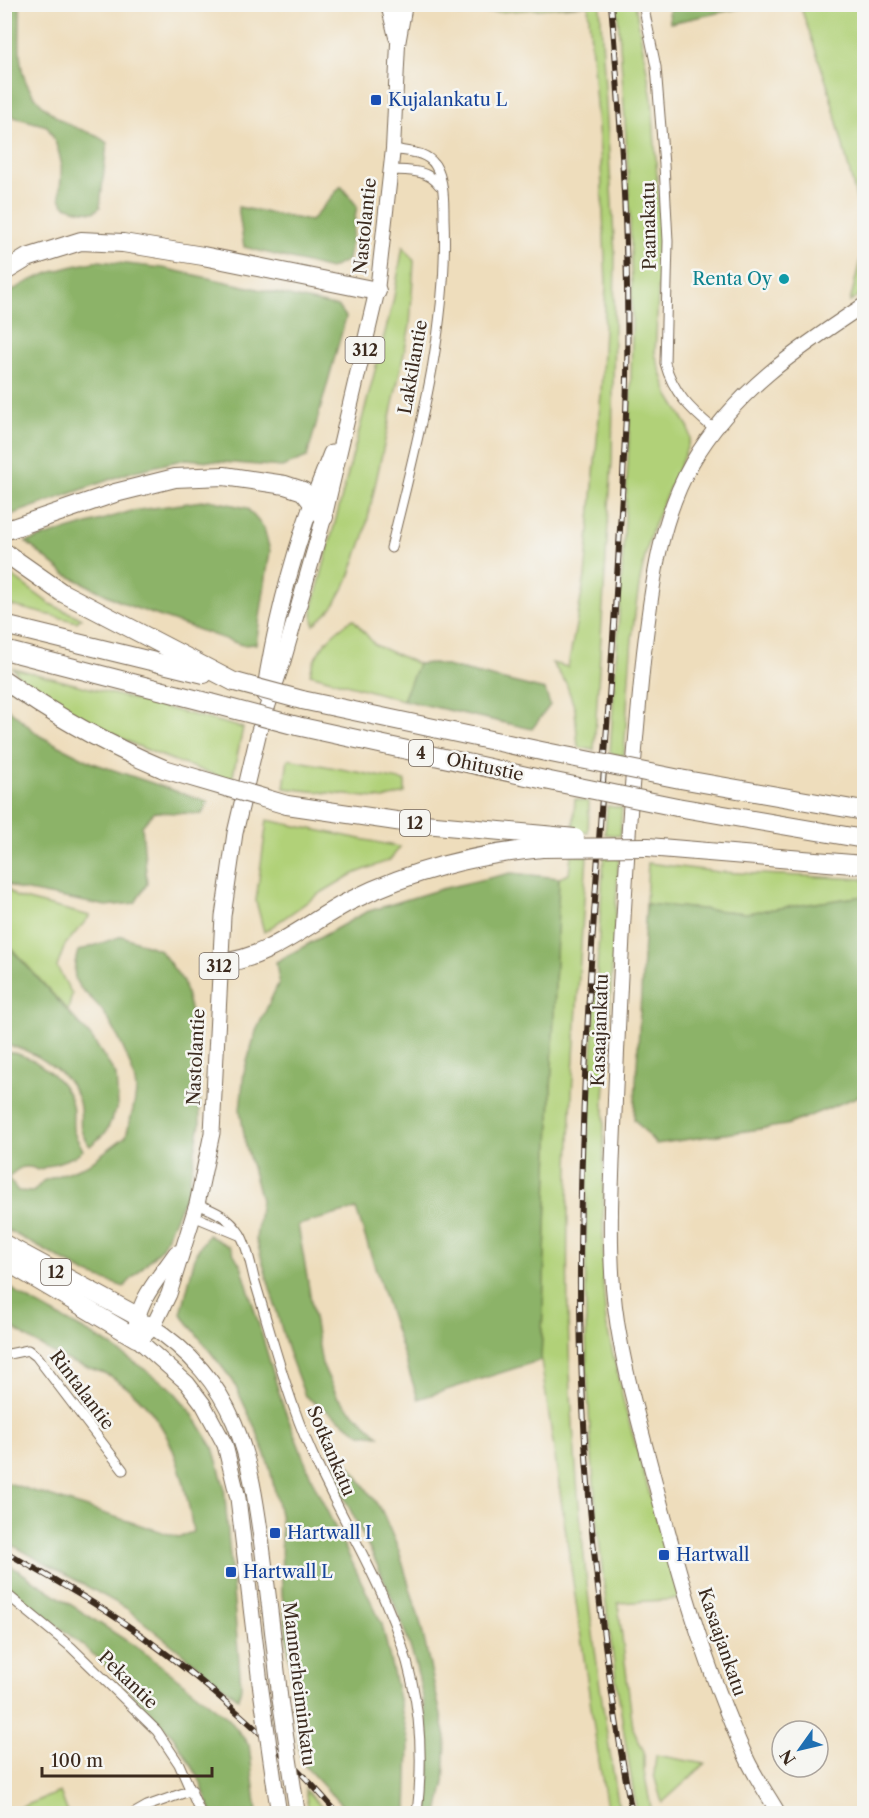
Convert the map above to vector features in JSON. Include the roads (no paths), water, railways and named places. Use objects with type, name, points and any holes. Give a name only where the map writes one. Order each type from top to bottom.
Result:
[{"type":"highway","points":[[4,272],[27,258],[81,241],[123,243],[203,256],[377,291]]},
{"type":"highway","points":[[4,531],[115,493],[175,478],[224,476],[285,484],[303,491],[324,517]]},
{"type":"highway","points":[[4,546],[23,566]]},
{"type":"highway","points":[[4,552],[110,619],[235,682]]},
{"type":"highway","name":"Ohitustie","points":[[4,625],[302,700],[680,779],[864,811]]},
{"type":"highway","name":"Ohitustie","points":[[4,650],[297,726],[677,807],[864,839]]},
{"type":"highway","name":"12","points":[[4,680],[41,706],[124,752],[164,769],[287,805],[543,841],[648,847],[864,865]]},
{"type":"highway","points":[[220,963],[246,959],[271,948],[347,903],[412,873],[543,841]]},
{"type":"highway","name":"12","points":[[4,1244],[137,1316]]},
{"type":"highway","name":"12","points":[[4,1260],[136,1338]]},
{"type":"main road","name":"Nastolantie","points":[[259,731],[283,662],[324,517],[349,408],[365,352],[377,291]]},
{"type":"main road","name":"Nastolantie","points":[[153,1327],[169,1293],[195,1210],[212,1133],[220,963],[235,833],[259,731],[275,634],[313,501],[349,408]]},
{"type":"main road","name":"Nastolantie","points":[[136,1338],[137,1316],[149,1293],[184,1241]]},
{"type":"main road","name":"Mannerheiminkatu","points":[[137,1316],[179,1345],[207,1376],[229,1410],[245,1447],[257,1507],[280,1699],[297,1812]]},
{"type":"main road","points":[[136,1338],[146,1334],[153,1327]]},
{"type":"main road","name":"Mannerheiminkatu","points":[[136,1338],[188,1383],[203,1404],[225,1445],[237,1498],[279,1814]]},
{"type":"street","name":"Nastolantie","points":[[388,4],[398,44]]},
{"type":"street","name":"Nastolantie","points":[[377,291],[393,149],[398,44],[405,4]]},
{"type":"street","name":"Paanakatu","points":[[643,4],[656,67],[664,165],[668,241],[665,363],[679,396],[714,429]]},
{"type":"street","name":"Lakkilantie","points":[[392,548],[431,373],[446,259],[442,190],[435,165],[426,156],[393,149]]},
{"type":"street","points":[[391,170],[419,171],[432,176],[442,190]]},
{"type":"street","name":"Kasaajankatu","points":[[779,1814],[747,1760],[694,1619],[670,1541],[634,1403],[616,1319],[612,1282],[612,1170],[624,895],[638,716],[652,584],[669,514],[691,465],[714,429],[750,388],[772,369],[864,305]]},
{"type":"street","name":"Sotkankatu","points":[[195,1210],[242,1236],[294,1409],[342,1519],[385,1601],[400,1638],[412,1681],[418,1717],[421,1760],[417,1814]]},
{"type":"street","name":"Rintalantie","points":[[4,1355],[28,1350],[36,1356],[123,1470]]},
{"type":"street","name":"Pekantie","points":[[4,1592],[70,1647],[157,1731],[179,1764],[201,1814]]},
{"type":"street","points":[[133,1814],[147,1806],[192,1790]]},
{"type":"railway","points":[[611,4],[627,260],[626,414],[586,1056],[580,1270],[583,1407],[593,1543],[610,1679],[632,1814]]},
{"type":"railway","points":[[4,1551],[111,1614],[170,1657],[221,1698],[271,1743],[338,1814]]},
{"type":"place","name":"Kujalankatu L","points":[[376,100]]},
{"type":"place","name":"Renta Oy","points":[[784,279]]},
{"type":"place","name":"Hartwall I","points":[[275,1533]]},
{"type":"place","name":"Hartwall","points":[[664,1555]]},
{"type":"place","name":"Hartwall L","points":[[231,1572]]}]
